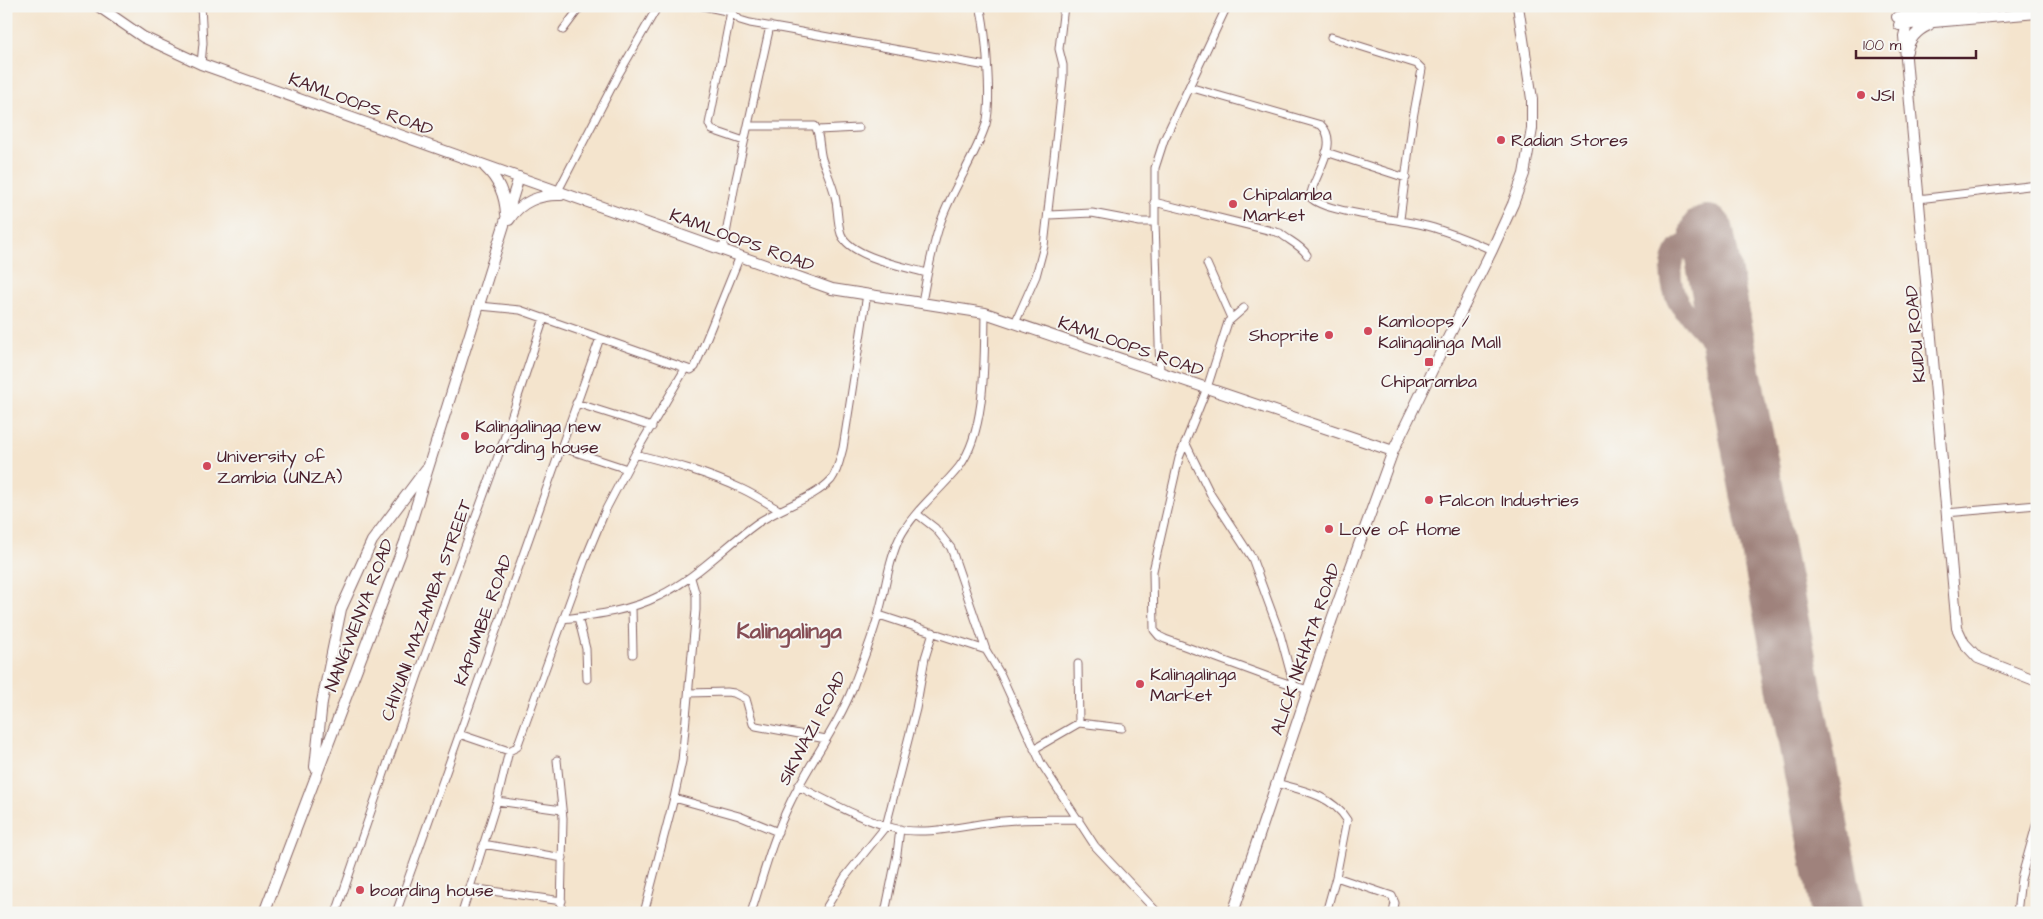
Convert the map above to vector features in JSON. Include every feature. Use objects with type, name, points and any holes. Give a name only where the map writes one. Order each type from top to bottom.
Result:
[{"type":"main road","name":"KAMLOOPS ROAD","points":[[98,6],[143,37],[201,64],[832,290],[922,302],[985,313],[1393,452]]},
{"type":"main road","name":"ALICK NKHATA ROAD","points":[[1233,913],[1276,782],[1393,452],[1520,189],[1531,144],[1532,99],[1518,6]]},
{"type":"main road","points":[[1917,6],[1930,18]]},
{"type":"main road","points":[[1906,58],[1908,46],[1913,36],[1930,18],[1995,6]]},
{"type":"main road","points":[[1902,16],[1930,18],[2037,13]]},
{"type":"main road","name":"KUDU ROAD","points":[[1902,16],[1957,628],[1964,643],[1978,658],[2037,681]]},
{"type":"main road","points":[[482,164],[500,186],[505,199],[505,227]]},
{"type":"main road","name":"NANGWENYA ROAD","points":[[264,913],[398,560],[432,460],[519,177]]},
{"type":"main road","points":[[505,227],[514,213],[526,202],[542,196],[559,195],[576,198]]},
{"type":"main road","name":"NANGWENYA ROAD","points":[[314,781],[322,702],[341,609],[372,541],[432,460]]},
{"type":"street","points":[[201,64],[203,43],[202,6]]},
{"type":"street","points":[[563,30],[581,6]]},
{"type":"street","points":[[558,191],[617,77],[658,6]]},
{"type":"street","points":[[703,6],[732,9],[740,20],[986,66]]},
{"type":"street","points":[[922,302],[927,273],[942,219],[969,164],[987,121],[988,102],[984,27],[980,6]]},
{"type":"street","points":[[1015,323],[1036,276],[1042,256],[1063,78],[1063,66],[1059,49],[1064,6]]},
{"type":"street","points":[[1160,373],[1154,202],[1155,168],[1158,155],[1227,6]]},
{"type":"street","points":[[732,9],[709,124],[712,130],[744,141]]},
{"type":"street","points":[[723,250],[744,141],[770,26]]},
{"type":"street","points":[[1331,37],[1420,66],[1422,73],[1413,118],[1400,220]]},
{"type":"street","points":[[1189,87],[1321,125],[1329,139],[1330,145],[1311,193],[1311,198],[1317,203],[1447,231],[1492,250]]},
{"type":"street","points":[[748,126],[815,126],[818,130],[819,148],[834,195],[841,234],[846,242],[858,251],[927,273]]},
{"type":"street","points":[[818,130],[859,128]]},
{"type":"street","points":[[1326,152],[1406,178]]},
{"type":"street","points":[[1918,199],[2037,185]]},
{"type":"street","points":[[1154,202],[1280,233],[1292,243],[1302,247],[1307,255]]},
{"type":"street","points":[[1048,215],[1092,213],[1140,222],[1155,222]]},
{"type":"street","points":[[480,306],[520,310],[690,370],[695,367],[740,256]]},
{"type":"street","points":[[1207,264],[1231,318]]},
{"type":"street","points":[[563,619],[632,607],[658,597],[691,578],[757,524],[779,510],[819,490],[832,479],[843,448],[867,294]]},
{"type":"street","points":[[1244,308],[1228,322],[1207,388],[1179,458],[1153,571],[1154,630],[1159,636],[1308,690]]},
{"type":"street","name":"SIKWAZI ROAD","points":[[751,913],[778,832],[798,786],[826,739],[852,688],[879,615],[895,549],[905,529],[960,465],[975,435],[984,360],[985,313]]},
{"type":"street","name":"CHIYUNI MAZAMBA STREET","points":[[336,913],[416,679],[502,448],[544,318]]},
{"type":"street","name":"KAPUMBE ROAD","points":[[396,913],[600,338]]},
{"type":"street","points":[[460,734],[509,751],[517,747],[591,544],[606,509],[635,454],[685,369]]},
{"type":"street","points":[[576,404],[652,427]]},
{"type":"street","points":[[1185,442],[1211,495],[1252,558],[1280,634],[1294,686]]},
{"type":"street","points":[[560,447],[627,469]]},
{"type":"street","points":[[635,454],[677,465],[718,480],[743,490],[779,510]]},
{"type":"street","points":[[1946,513],[2037,505]]},
{"type":"street","points":[[917,514],[935,528],[951,548],[986,650],[1001,675],[1041,763],[1095,846],[1158,913]]},
{"type":"street","points":[[644,913],[682,761],[696,610],[696,596],[691,578]]},
{"type":"street","points":[[632,607],[633,654]]},
{"type":"street","points":[[879,615],[986,650]]},
{"type":"street","points":[[578,617],[586,649],[587,680]]},
{"type":"street","points":[[823,913],[845,877],[886,826],[916,709],[925,658],[933,632]]},
{"type":"street","points":[[1078,664],[1079,723]]},
{"type":"street","points":[[689,693],[734,693],[746,699],[753,724],[756,726],[826,739]]},
{"type":"street","points":[[1034,749],[1079,723],[1122,728]]},
{"type":"street","points":[[462,913],[497,801],[509,751]]},
{"type":"street","points":[[557,760],[562,810],[562,913]]},
{"type":"street","points":[[1276,782],[1314,793],[1331,802],[1347,820],[1336,877],[1326,913]]},
{"type":"street","points":[[798,786],[886,826],[900,829],[935,830],[1002,821],[1079,819]]},
{"type":"street","points":[[674,798],[739,816],[778,832]]},
{"type":"street","points":[[497,801],[562,810]]},
{"type":"street","points":[[2017,913],[2021,879],[2037,822]]},
{"type":"street","points":[[885,913],[896,862],[900,829]]},
{"type":"street","points":[[483,844],[563,858]]},
{"type":"street","points":[[1336,877],[1392,896],[1395,899],[1393,913]]},
{"type":"street","points":[[471,888],[562,901]]},
{"type":"taxiway","points":[[1709,248],[1696,243],[1685,244],[1678,250],[1673,259],[1671,270],[1672,282],[1680,305],[1732,364]]},
{"type":"runway","points":[[1707,232],[1838,913]]},
{"type":"place","name":"JSI","points":[[1861,95]]},
{"type":"place","name":"Radian Stores","points":[[1501,140]]},
{"type":"place","name":"Chipalamba Market","points":[[1233,204]]},
{"type":"place","name":"Kamloops / Kalingalinga Mall","points":[[1368,331]]},
{"type":"place","name":"Shoprite","points":[[1329,335]]},
{"type":"place","name":"Chiparamba","points":[[1429,362]]},
{"type":"place","name":"Kalingalinga new boarding house","points":[[465,436]]},
{"type":"place","name":"University of Zambia (UNZA)","points":[[207,466]]},
{"type":"place","name":"Falcon Industries","points":[[1429,500]]},
{"type":"place","name":"Love of Home","points":[[1329,529]]},
{"type":"place","name":"Kalingalinga Market","points":[[1140,684]]},
{"type":"place","name":"boarding house","points":[[360,890]]},
{"type":"district","name":"Kalingalinga","points":[[789,630]]}]
